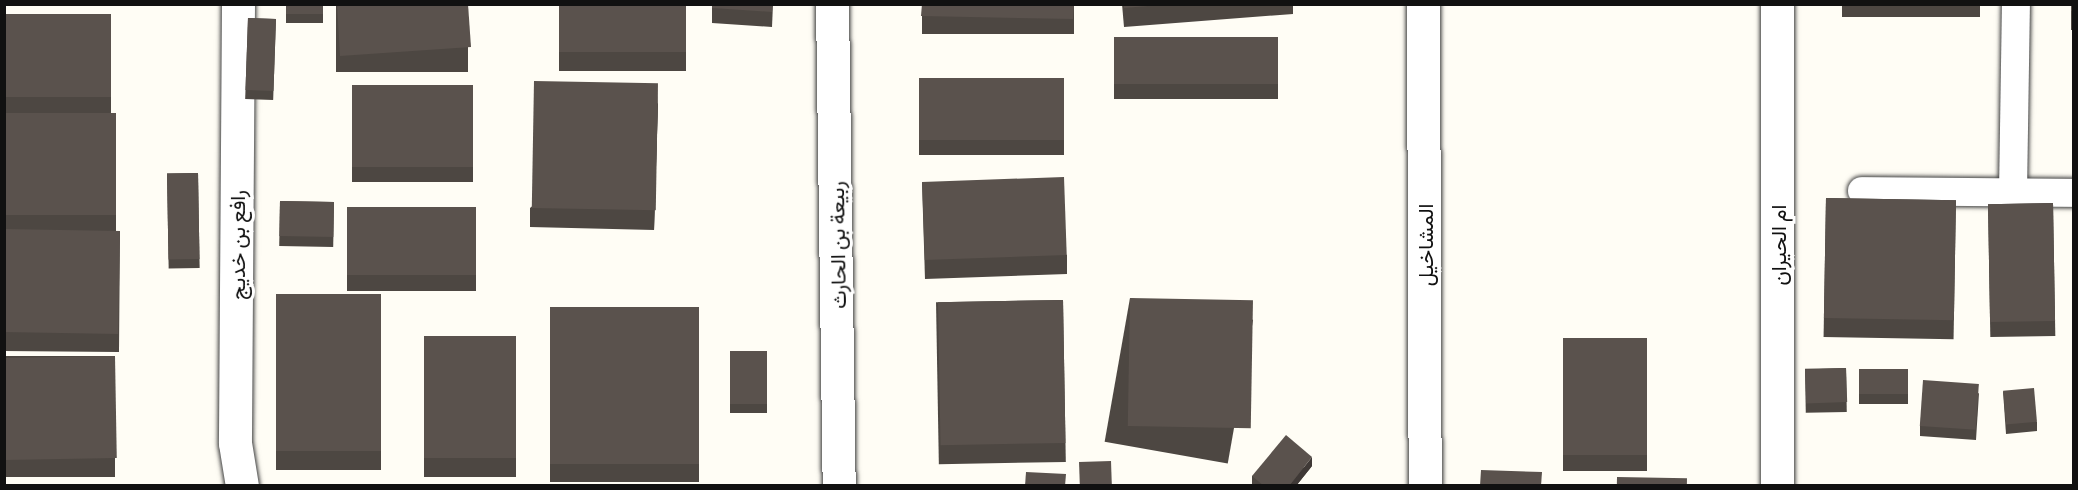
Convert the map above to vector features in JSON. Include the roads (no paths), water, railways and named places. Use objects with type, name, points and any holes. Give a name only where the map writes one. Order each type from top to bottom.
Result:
[{"type":"street","name":"رافع بن خديج","points":[[238,4],[235,443],[242,486]]},
{"type":"street","name":"ربيعة بن الحارث","points":[[832,4],[839,486]]},
{"type":"street","name":"المشاخيل","points":[[1423,4],[1425,486]]},
{"type":"street","name":"ام الحيران","points":[[1777,486],[1778,4]]},
{"type":"lane","points":[[2013,192],[2016,4]]},
{"type":"lane","points":[[1862,190],[2073,193]]}]
